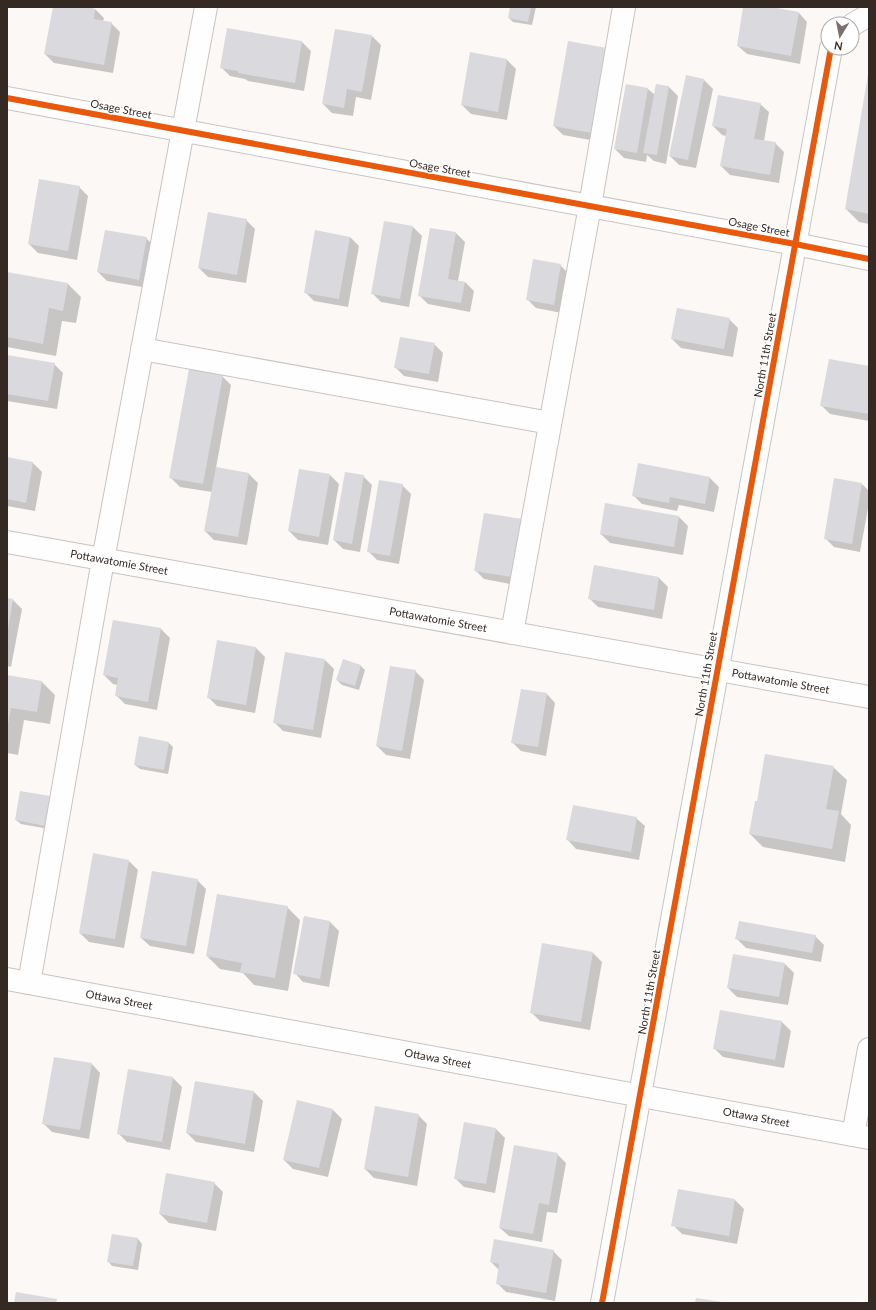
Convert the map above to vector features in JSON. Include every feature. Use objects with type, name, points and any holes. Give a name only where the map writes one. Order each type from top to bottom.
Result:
[{"type":"street","points":[[28,983],[103,560],[206,7]]},
{"type":"street","points":[[512,633],[590,206],[624,7]]},
{"type":"street","points":[[860,20],[869,15]]},
{"type":"street","name":"North 11th Street","points":[[602,1303],[830,56]]},
{"type":"street","name":"Osage Street","points":[[7,98],[869,259]]},
{"type":"street","points":[[142,349],[550,423]]},
{"type":"street","name":"Pottawatomie Street","points":[[7,542],[869,697]]},
{"type":"street","name":"Ottawa Street","points":[[7,979],[861,1137]]},
{"type":"street","points":[[861,1137],[869,1049]]},
{"type":"building","points":[[53,7],[87,7],[95,9],[94,19],[112,22],[104,65],[44,54]]},
{"type":"building","points":[[510,7],[531,7],[528,22],[508,18]]},
{"type":"building","points":[[743,7],[771,7],[799,12],[791,56],[737,46]]},
{"type":"building","points":[[227,28],[302,41],[295,83],[238,73],[238,71],[220,68]]},
{"type":"building","points":[[335,29],[372,35],[362,92],[347,89],[344,108],[322,104]]},
{"type":"building","points":[[568,41],[607,48],[592,133],[553,126]]},
{"type":"building","points":[[470,52],[507,59],[498,112],[461,105]]},
{"type":"building","points":[[686,75],[704,79],[688,160],[669,156]]},
{"type":"building","points":[[869,75],[869,214],[845,209]]},
{"type":"building","points":[[626,84],[648,88],[637,153],[614,149]]},
{"type":"building","points":[[656,84],[669,86],[657,155],[643,153]]},
{"type":"building","points":[[718,95],[761,103],[754,139],[776,142],[770,175],[720,166],[727,129],[712,126]]},
{"type":"building","points":[[39,179],[80,186],[68,251],[28,244]]},
{"type":"building","points":[[208,212],[247,219],[237,275],[198,268]]},
{"type":"building","points":[[384,221],[413,226],[400,299],[371,294]]},
{"type":"building","points":[[430,228],[456,232],[448,279],[465,282],[461,303],[418,296]]},
{"type":"building","points":[[105,230],[147,237],[139,280],[97,272]]},
{"type":"building","points":[[315,230],[350,237],[339,299],[304,293]]},
{"type":"building","points":[[533,259],[561,264],[554,305],[526,300]]},
{"type":"building","points":[[7,272],[68,283],[63,311],[49,308],[43,344],[7,337]]},
{"type":"building","points":[[677,308],[730,318],[724,349],[671,339]]},
{"type":"building","points":[[400,337],[435,343],[429,374],[394,368]]},
{"type":"building","points":[[7,355],[55,363],[48,401],[7,394]]},
{"type":"building","points":[[829,359],[869,366],[869,414],[820,406]]},
{"type":"building","points":[[189,369],[223,375],[203,484],[169,478]]},
{"type":"building","points":[[7,457],[33,462],[26,503],[7,499]]},
{"type":"building","points":[[638,463],[710,477],[705,504],[670,497],[669,503],[632,496]]},
{"type":"building","points":[[216,467],[249,473],[238,537],[204,531]]},
{"type":"building","points":[[299,469],[330,474],[319,537],[288,531]]},
{"type":"building","points":[[345,472],[364,475],[352,544],[333,540]]},
{"type":"building","points":[[834,478],[862,483],[852,544],[824,539]]},
{"type":"building","points":[[379,480],[403,484],[390,556],[367,552]]},
{"type":"building","points":[[605,503],[679,516],[674,547],[600,534]]},
{"type":"building","points":[[484,513],[522,519],[512,577],[474,571]]},
{"type":"building","points":[[594,565],[659,577],[654,610],[588,599]]},
{"type":"building","points":[[7,598],[13,599],[8,630],[7,630]]},
{"type":"building","points":[[113,620],[161,628],[148,702],[115,696],[118,678],[103,675]]},
{"type":"building","points":[[217,640],[256,647],[246,705],[207,698]]},
{"type":"building","points":[[285,652],[325,659],[313,730],[273,723]]},
{"type":"building","points":[[343,659],[361,665],[355,686],[336,680]]},
{"type":"building","points":[[390,666],[416,670],[402,751],[376,746]]},
{"type":"building","points":[[7,675],[42,681],[37,712],[11,708],[8,724]]},
{"type":"building","points":[[521,689],[547,693],[538,747],[511,743]]},
{"type":"building","points":[[139,736],[169,742],[164,770],[134,765]]},
{"type":"building","points":[[765,754],[834,766],[826,809],[839,811],[832,849],[749,834],[755,801],[757,801]]},
{"type":"building","points":[[20,791],[50,796],[45,826],[15,820]]},
{"type":"building","points":[[573,805],[637,817],[631,852],[566,840]]},
{"type":"building","points":[[93,853],[129,860],[115,939],[79,933]]},
{"type":"building","points":[[152,871],[198,879],[186,946],[140,938]]},
{"type":"building","points":[[217,894],[288,906],[275,978],[240,972],[242,963],[206,956]]},
{"type":"building","points":[[304,916],[330,921],[320,979],[293,974]]},
{"type":"building","points":[[739,921],[816,935],[812,953],[735,939]]},
{"type":"building","points":[[542,943],[593,952],[581,1022],[530,1013]]},
{"type":"building","points":[[733,954],[785,963],[779,997],[727,988]]},
{"type":"building","points":[[720,1010],[782,1021],[775,1060],[713,1049]]},
{"type":"building","points":[[54,1057],[92,1063],[80,1130],[42,1124]]},
{"type":"building","points":[[128,1069],[173,1077],[162,1142],[117,1134]]},
{"type":"building","points":[[195,1081],[254,1091],[245,1144],[186,1133]]},
{"type":"building","points":[[297,1100],[333,1109],[319,1168],[283,1160]]},
{"type":"building","points":[[375,1106],[419,1114],[408,1177],[364,1169]]},
{"type":"building","points":[[464,1122],[496,1128],[486,1184],[454,1179]]},
{"type":"building","points":[[514,1145],[558,1153],[549,1205],[539,1203],[533,1234],[499,1228]]},
{"type":"building","points":[[166,1173],[215,1182],[207,1223],[159,1214]]},
{"type":"building","points":[[678,1189],[735,1199],[729,1236],[671,1226]]},
{"type":"building","points":[[112,1234],[138,1238],[133,1266],[107,1262]]},
{"type":"building","points":[[494,1239],[554,1250],[546,1293],[496,1284],[499,1264],[490,1262]]},
{"type":"building","points":[[16,1292],[57,1299],[56,1303],[14,1303]]},
{"type":"building","points":[[696,1298],[722,1302],[722,1303],[695,1303]]},
{"type":"cycle path","points":[[602,1303],[830,56]]},
{"type":"cycle path","points":[[7,98],[869,259]]}]
